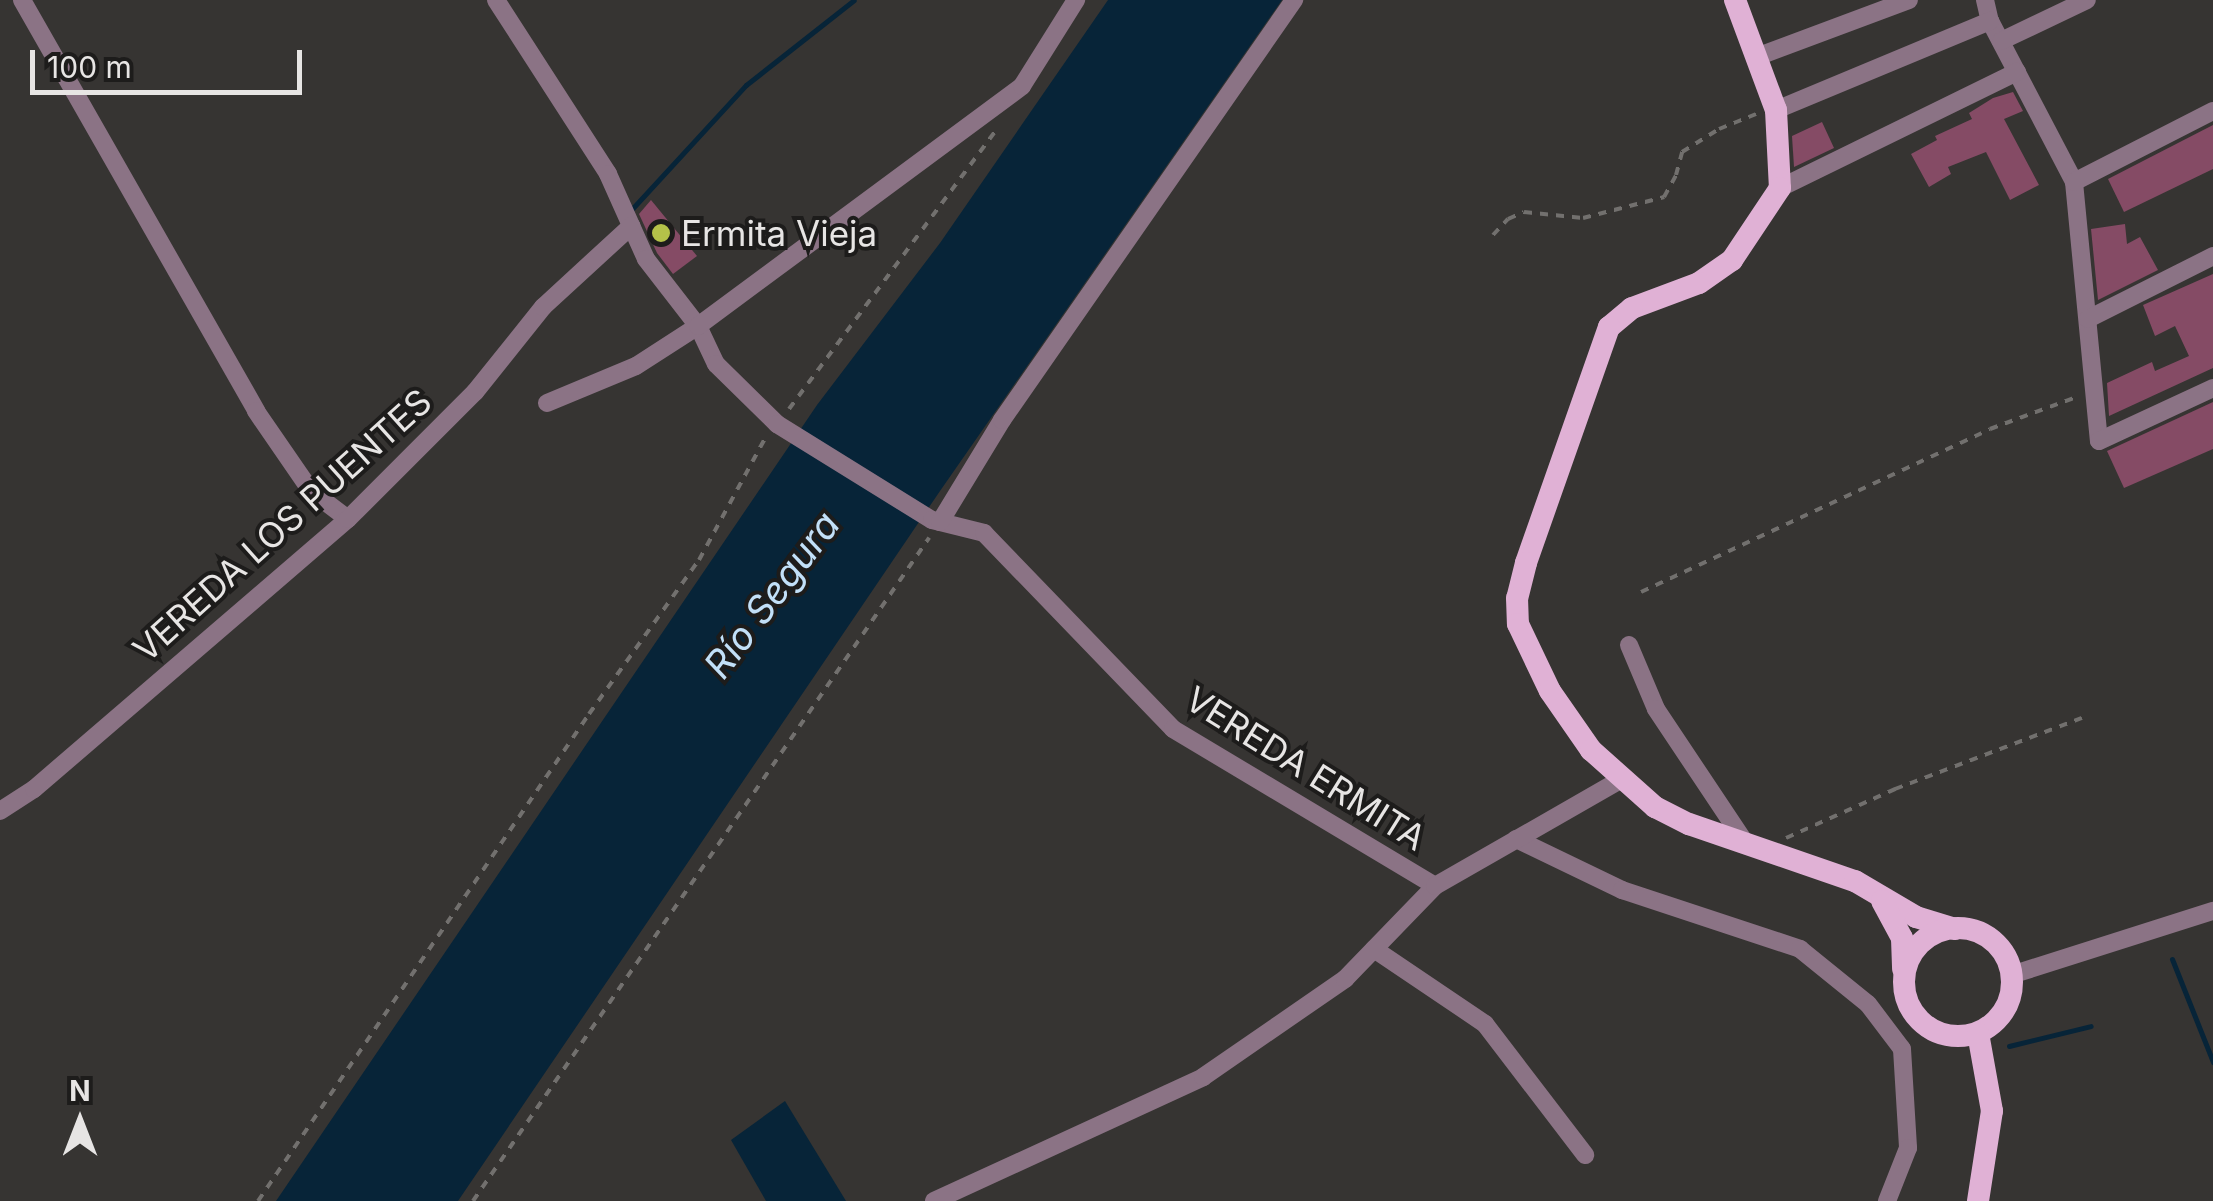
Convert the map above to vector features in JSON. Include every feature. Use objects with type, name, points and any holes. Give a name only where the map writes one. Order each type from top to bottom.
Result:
[{"type":"main road","points":[[1736,0],[1775,108],[1780,188],[1732,260],[1699,283],[1632,308],[1609,327],[1526,563],[1517,598],[1524,645],[1591,750],[1620,780],[1655,807],[1855,882],[1877,894],[1916,918],[1983,935],[2003,953],[2012,974],[2009,1000],[1998,1019],[1978,1033],[1963,1036],[1935,1032],[1914,1016],[1904,990],[1902,938],[1894,917],[1877,894]]},
{"type":"main road","points":[[1904,990],[1910,957],[1925,939],[1955,928]]},
{"type":"main road","points":[[1978,1033],[1992,1111],[1978,1201]]},
{"type":"street","points":[[22,0],[256,410],[311,491],[348,520]]},
{"type":"street","name":"VEREDA ERMITA","points":[[496,0],[608,174],[646,259],[698,326],[716,364],[778,424],[936,521],[984,533],[1173,730],[1435,886],[1345,978],[1203,1077],[934,1201]]},
{"type":"street","points":[[547,403],[636,366],[698,326],[1022,86],[1076,0]]},
{"type":"street","points":[[936,521],[1294,0]]},
{"type":"street","points":[[1759,56],[1910,0]]},
{"type":"street","points":[[1985,0],[1990,22],[2074,182],[2099,441],[2213,388]]},
{"type":"street","points":[[2002,40],[2087,0]]},
{"type":"street","points":[[1775,108],[1990,22]]},
{"type":"street","points":[[1780,188],[2017,72]]},
{"type":"street","points":[[2074,182],[2213,111]]},
{"type":"street","name":"VEREDA LOS PUENTES","points":[[0,812],[34,789],[348,520],[475,392],[543,308],[632,226]]},
{"type":"street","points":[[2088,320],[2213,256]]},
{"type":"street","points":[[1629,645],[1656,709],[1746,844]]},
{"type":"street","points":[[1435,886],[1620,780]]},
{"type":"street","points":[[1516,839],[1622,890],[1800,950],[1868,1004],[1902,1049],[1908,1148],[1888,1201]]},
{"type":"street","points":[[2012,974],[2213,910]]},
{"type":"street","points":[[1374,949],[1485,1024],[1585,1155]]},
{"type":"path","points":[[1493,236],[1508,219],[1524,212],[1583,218],[1664,197],[1682,152],[1720,129],[1775,108]]},
{"type":"path","points":[[258,1201],[588,714],[699,560],[778,424],[1004,120]]},
{"type":"path","points":[[1641,592],[1990,429],[2095,392]]},
{"type":"path","points":[[473,1201],[936,521]]},
{"type":"path","points":[[1776,854],[1783,840],[1796,830],[2082,718]]},
{"type":"water","name":"Río Segura","points":[[1108,0],[1282,0],[940,491],[458,1201],[276,1201],[817,405],[940,243]]},
{"type":"water","points":[[785,1101],[846,1201],[766,1201],[731,1140]]},
{"type":"building","points":[[2013,92],[2023,111],[2004,119],[2039,185],[2010,200],[1986,152],[1948,167],[1951,174],[1929,187],[1911,154],[1937,140],[1935,136],[1972,119],[1969,113],[1993,98]]},
{"type":"building","points":[[1822,122],[1834,148],[1794,167],[1792,136]]},
{"type":"building","points":[[2213,125],[2213,169],[2124,212],[2108,179]]},
{"type":"building","name":"Ermita Vieja","points":[[651,200],[697,256],[673,274],[657,253],[639,214]]},
{"type":"building","points":[[2125,224],[2127,244],[2140,237],[2158,270],[2098,300],[2091,229]]},
{"type":"building","points":[[2213,274],[2213,368],[2109,416],[2107,383],[2152,362],[2155,371],[2189,356],[2175,326],[2155,336],[2143,305]]},
{"type":"building","points":[[2213,402],[2213,449],[2124,488],[2107,451]]},
{"type":"waterway","points":[[631,210],[746,85],[854,0]]},
{"type":"waterway","points":[[2172,959],[2213,1062]]},
{"type":"waterway","points":[[2009,1046],[2091,1026]]},
{"type":"place","name":"Ermita Vieja","points":[[661,233]]}]
